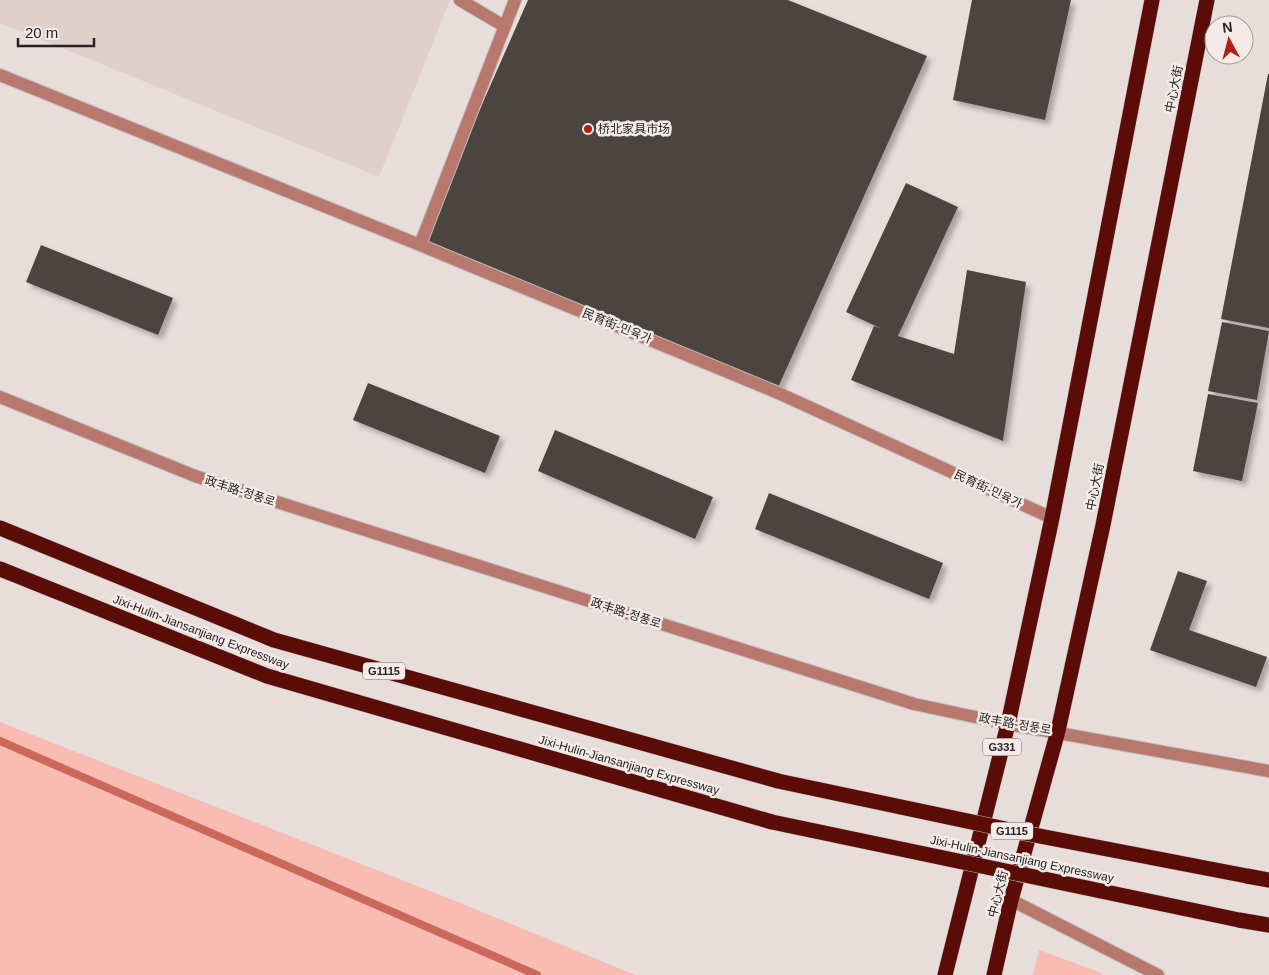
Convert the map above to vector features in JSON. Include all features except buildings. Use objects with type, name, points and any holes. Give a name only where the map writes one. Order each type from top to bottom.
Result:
[{"type":"highway","points":[[1052,518],[1152,0]]},
{"type":"highway","name":"中心大街","points":[[994,975],[1011,900],[1058,731],[1102,525],[1207,0]]},
{"type":"highway","name":"G331","points":[[945,975],[1008,724],[1052,518]]},
{"type":"highway","name":"Jixi-Hulin-Jiansanjiang Expressway","points":[[0,528],[274,640],[778,781],[1024,833],[1269,880]]},
{"type":"highway","name":"Jixi-Hulin-Jiansanjiang Expressway","points":[[0,569],[267,676],[772,822],[1269,925]]},
{"type":"street","points":[[460,0],[504,26]]},
{"type":"street","points":[[420,245],[514,0]]},
{"type":"street","name":"民育街-민육가","points":[[0,75],[776,392],[1052,518]]},
{"type":"street","name":"政丰路-정풍로","points":[[0,397],[195,476],[914,704],[1008,724],[1058,731],[1269,771]]},
{"type":"street","points":[[1011,900],[1158,975]]},
{"type":"shaded area","points":[[0,0],[450,0],[379,177],[0,23]]},
{"type":"shaded area","points":[[0,722],[458,902],[635,975],[0,975]]},
{"type":"shaded area","points":[[1039,950],[1102,973],[1102,975],[1033,975]]},
{"type":"waterway","points":[[0,741],[537,975]]},
{"type":"place","name":"桥北家具市场","points":[[588,129]]}]
